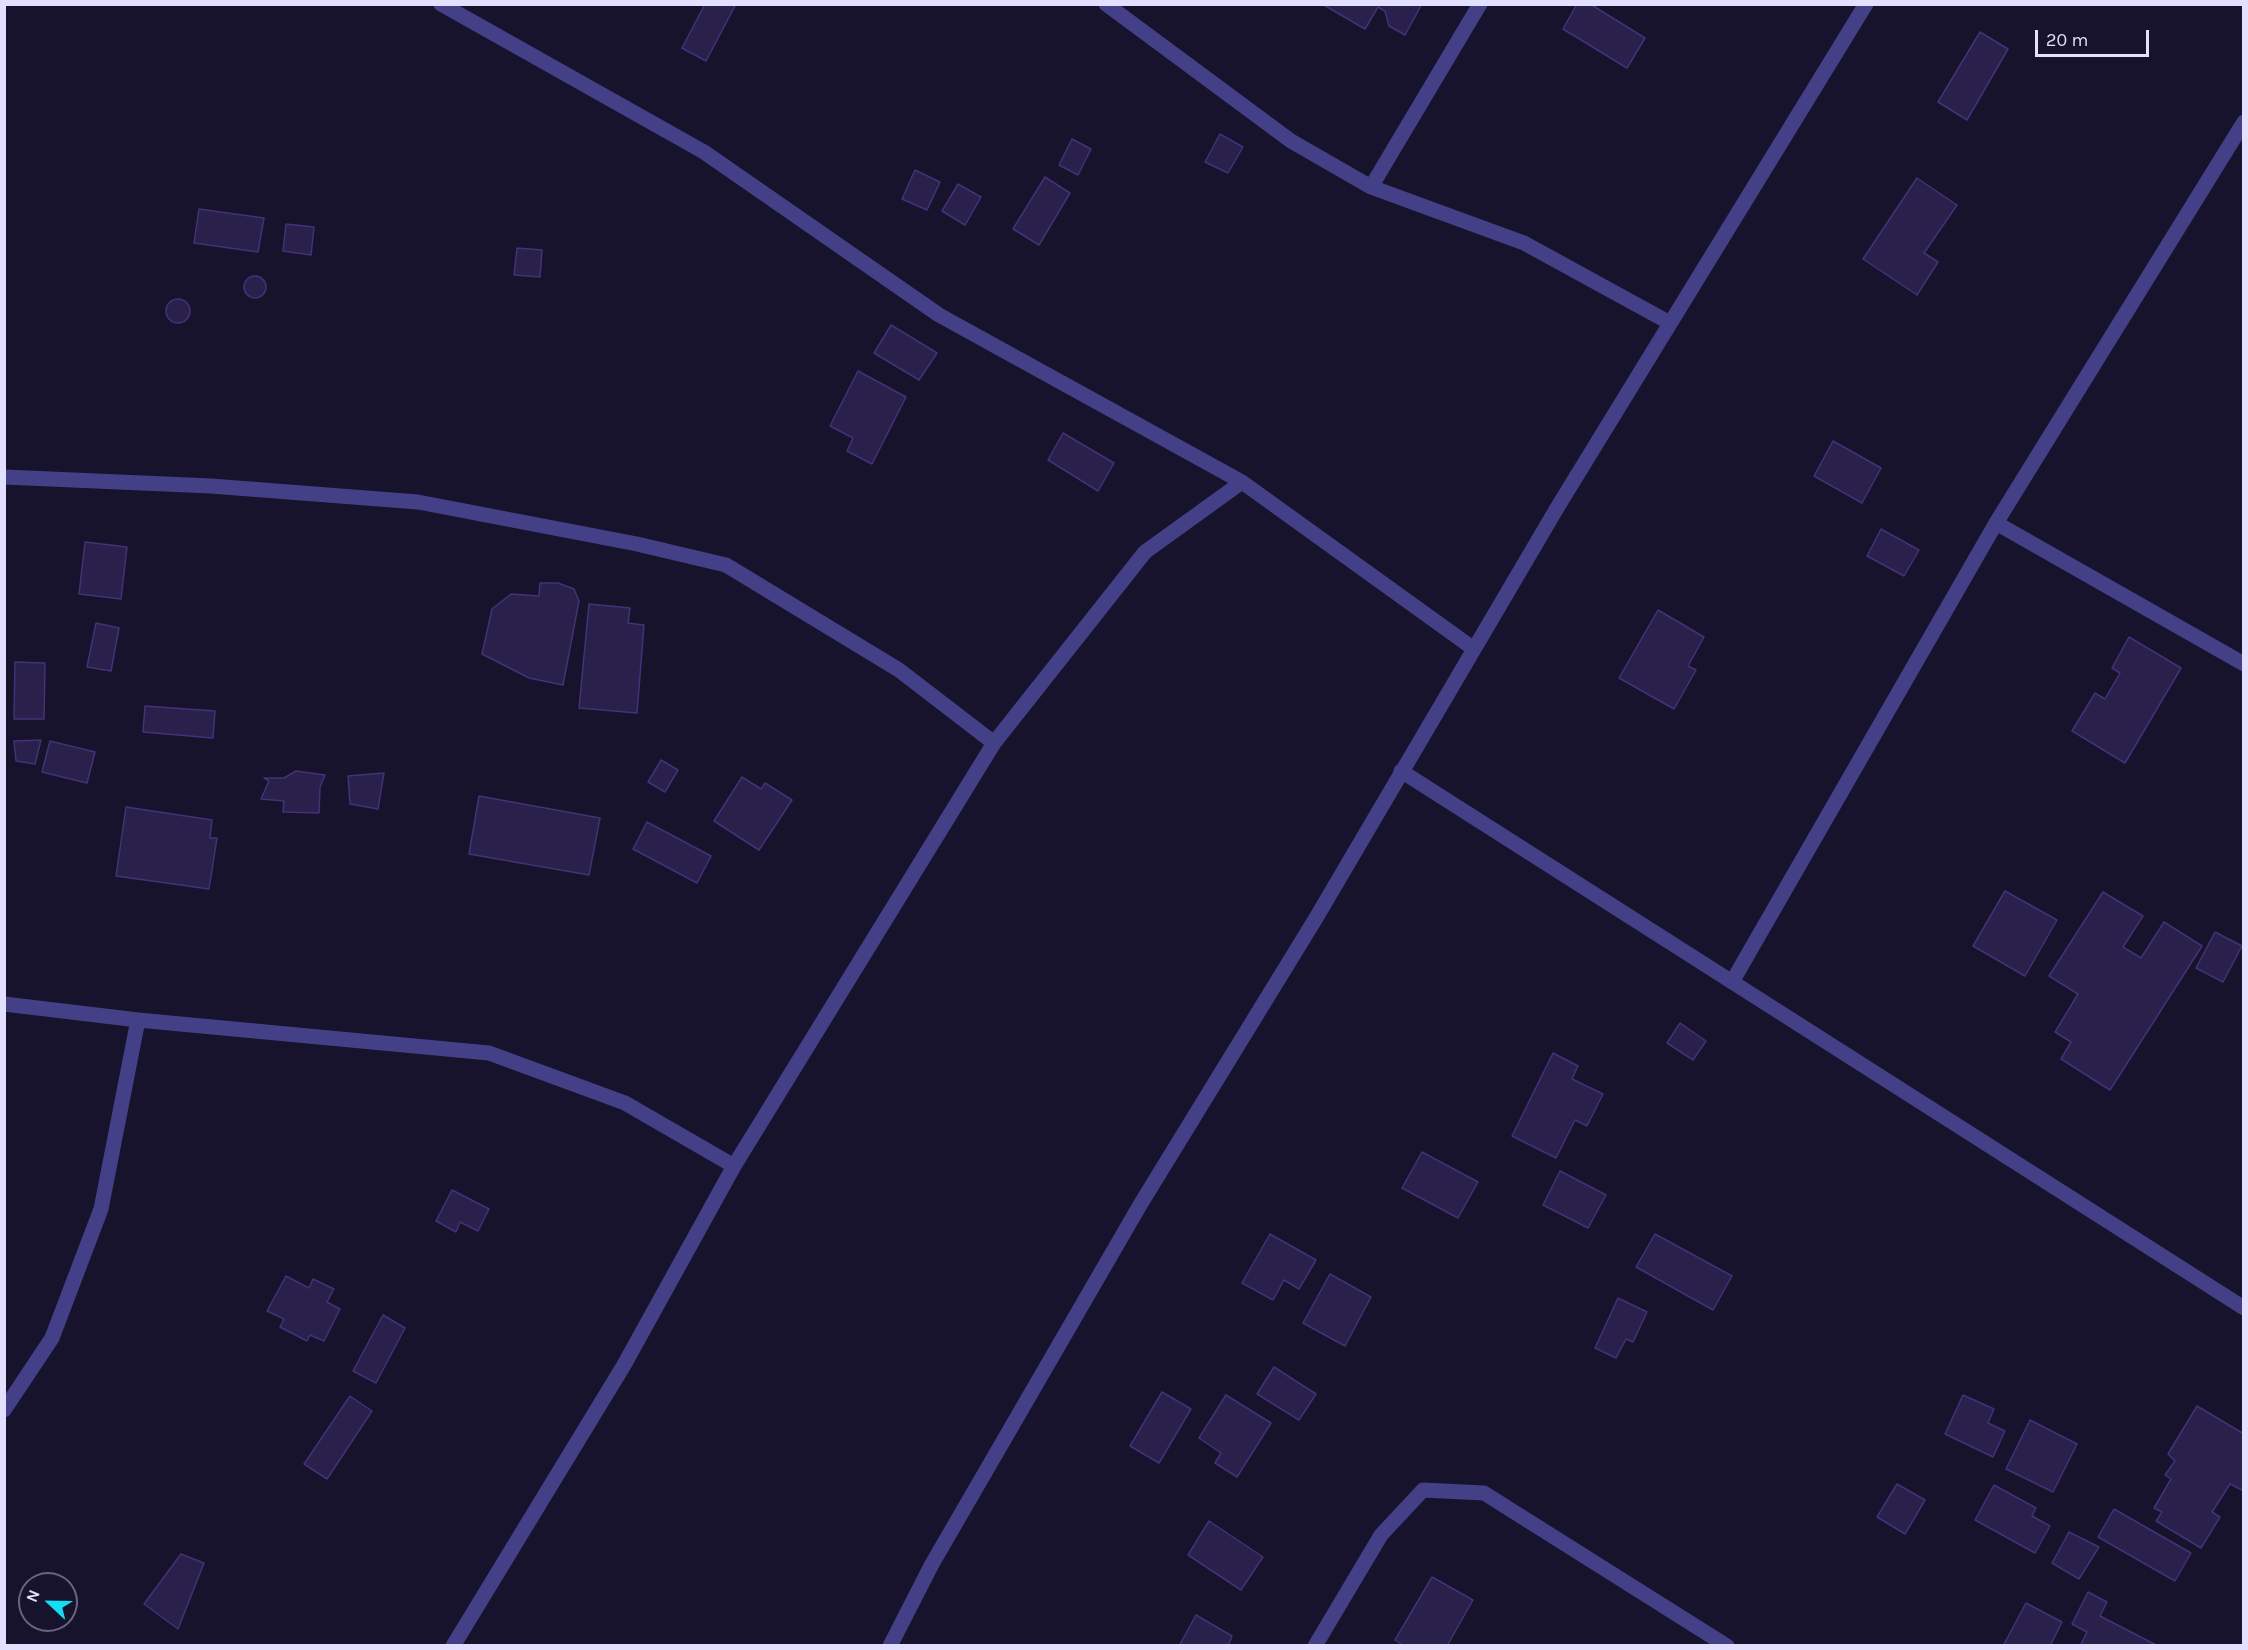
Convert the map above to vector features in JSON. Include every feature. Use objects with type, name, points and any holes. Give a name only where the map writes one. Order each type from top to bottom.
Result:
[{"type":"street","points":[[441,4],[704,152],[939,315],[1242,482],[1474,649]]},
{"type":"street","points":[[1106,4],[1291,141],[1371,187],[1524,243],[1670,323]]},
{"type":"street","points":[[1371,187],[1480,4]]},
{"type":"street","points":[[890,1646],[932,1564],[1140,1205],[1316,918],[1557,508],[1866,4]]},
{"type":"street","points":[[1732,982],[1996,523],[2244,122]]},
{"type":"street","points":[[4,477],[211,486],[418,502],[637,544],[726,565],[899,670],[994,742]]},
{"type":"street","points":[[453,1646],[624,1365],[734,1166],[994,742],[1145,552],[1242,482]]},
{"type":"street","points":[[1996,523],[2244,664]]},
{"type":"street","points":[[1401,771],[2244,1308]]},
{"type":"street","points":[[4,1004],[138,1020],[489,1053],[625,1103],[734,1166]]},
{"type":"street","points":[[4,1410],[52,1338],[101,1209],[138,1020]]},
{"type":"street","points":[[1316,1646],[1381,1535],[1423,1490],[1484,1492],[1727,1646]]},
{"type":"building","points":[[705,4],[736,4],[706,61],[682,48]]},
{"type":"building","points":[[1322,4],[1422,4],[1405,35],[1389,26],[1385,11],[1378,7],[1365,29]]},
{"type":"building","points":[[1577,4],[1590,4],[1645,38],[1627,68],[1563,29]]},
{"type":"building","points":[[1980,32],[2008,49],[1967,120],[1938,102]]},
{"type":"building","points":[[1220,134],[1243,147],[1228,173],[1205,162]]},
{"type":"building","points":[[1072,139],[1091,149],[1078,175],[1059,165]]},
{"type":"building","points":[[915,170],[940,182],[927,210],[902,199]]},
{"type":"building","points":[[1045,177],[1070,193],[1039,245],[1013,229]]},
{"type":"building","points":[[1917,178],[1957,205],[1924,253],[1938,262],[1917,295],[1863,259]]},
{"type":"building","points":[[958,184],[981,197],[965,225],[942,211]]},
{"type":"building","points":[[199,209],[264,218],[258,252],[194,243]]},
{"type":"building","points":[[286,224],[314,227],[311,255],[283,251]]},
{"type":"building","points":[[517,248],[542,250],[540,277],[514,275]]},
{"type":"building","points":[[255,276],[265,283],[266,287],[259,297],[255,298],[245,291],[244,287],[251,277]]},
{"type":"building","points":[[178,299],[187,302],[190,311],[187,320],[178,323],[169,320],[166,311],[169,302]]},
{"type":"building","points":[[891,325],[937,353],[919,380],[874,353]]},
{"type":"building","points":[[858,371],[906,397],[872,464],[847,451],[853,438],[830,426]]},
{"type":"building","points":[[1063,433],[1114,463],[1098,491],[1048,460]]},
{"type":"building","points":[[1833,441],[1881,468],[1862,503],[1814,476]]},
{"type":"building","points":[[1881,529],[1919,550],[1904,576],[1867,556]]},
{"type":"building","points":[[85,542],[127,547],[121,599],[79,594]]},
{"type":"building","points":[[540,583],[558,583],[574,589],[579,601],[563,685],[529,678],[482,654],[492,609],[511,594],[539,596]]},
{"type":"building","points":[[589,604],[630,608],[628,623],[644,625],[637,713],[579,708]]},
{"type":"building","points":[[1658,610],[1704,637],[1688,666],[1696,670],[1674,709],[1619,678]]},
{"type":"building","points":[[96,623],[119,628],[111,671],[87,667]]},
{"type":"building","points":[[2129,637],[2181,668],[2125,763],[2072,731],[2095,693],[2105,699],[2120,673],[2112,668]]},
{"type":"building","points":[[15,662],[45,663],[44,719],[14,719]]},
{"type":"building","points":[[145,706],[215,711],[213,738],[143,732]]},
{"type":"building","points":[[41,740],[35,764],[16,761],[14,741]]},
{"type":"building","points":[[50,741],[95,752],[87,783],[42,772]]},
{"type":"building","points":[[661,760],[678,770],[665,792],[648,782]]},
{"type":"building","points":[[296,771],[325,775],[320,787],[319,813],[283,812],[284,801],[261,799],[269,781],[264,778],[284,778]]},
{"type":"building","points":[[384,773],[378,809],[350,804],[348,776]]},
{"type":"building","points":[[742,777],[761,789],[765,783],[792,800],[759,850],[714,821]]},
{"type":"building","points":[[479,796],[600,818],[589,875],[469,854]]},
{"type":"building","points":[[126,807],[212,820],[210,838],[217,838],[209,889],[116,876]]},
{"type":"building","points":[[647,822],[711,856],[697,883],[633,849]]},
{"type":"building","points":[[2005,891],[2057,920],[2025,976],[1973,946]]},
{"type":"building","points":[[2103,892],[2143,916],[2123,947],[2141,958],[2164,922],[2202,946],[2110,1090],[2061,1059],[2071,1042],[2055,1032],[2078,994],[2049,976]]},
{"type":"building","points":[[2215,932],[2242,946],[2223,982],[2196,968]]},
{"type":"building","points":[[1680,1023],[1706,1041],[1693,1060],[1667,1043]]},
{"type":"building","points":[[1553,1053],[1578,1066],[1572,1079],[1603,1094],[1587,1126],[1575,1120],[1556,1158],[1512,1136]]},
{"type":"building","points":[[1422,1152],[1478,1182],[1458,1218],[1402,1188]]},
{"type":"building","points":[[1560,1171],[1606,1195],[1588,1228],[1543,1205]]},
{"type":"building","points":[[452,1190],[489,1209],[478,1231],[460,1222],[456,1232],[436,1221]]},
{"type":"building","points":[[1270,1234],[1316,1260],[1299,1289],[1284,1280],[1273,1300],[1242,1283]]},
{"type":"building","points":[[1655,1234],[1732,1276],[1713,1310],[1636,1267]]},
{"type":"building","points":[[1330,1274],[1371,1297],[1345,1346],[1303,1323]]},
{"type":"building","points":[[286,1276],[309,1288],[313,1279],[334,1289],[327,1302],[340,1309],[324,1341],[310,1335],[307,1341],[280,1327],[284,1319],[267,1311]]},
{"type":"building","points":[[1618,1298],[1647,1312],[1633,1342],[1626,1339],[1616,1358],[1595,1348]]},
{"type":"building","points":[[383,1315],[405,1328],[376,1383],[353,1371]]},
{"type":"building","points":[[1274,1367],[1316,1394],[1299,1420],[1257,1394]]},
{"type":"building","points":[[1162,1392],[1191,1409],[1159,1463],[1130,1446]]},
{"type":"building","points":[[1226,1395],[1271,1423],[1237,1477],[1215,1463],[1221,1453],[1199,1438]]},
{"type":"building","points":[[1963,1395],[1994,1409],[1988,1423],[2005,1431],[1993,1457],[1945,1434]]},
{"type":"building","points":[[350,1396],[372,1411],[327,1479],[304,1464]]},
{"type":"building","points":[[2197,1406],[2244,1434],[2244,1491],[2230,1484],[2212,1512],[2220,1517],[2201,1548],[2156,1521],[2162,1512],[2154,1508],[2171,1479],[2165,1475],[2175,1461],[2168,1454]]},
{"type":"building","points":[[2030,1420],[2077,1444],[2053,1492],[2006,1469]]},
{"type":"building","points":[[1897,1484],[1925,1500],[1905,1534],[1877,1517]]},
{"type":"building","points":[[1994,1485],[2036,1508],[2032,1516],[2050,1526],[2035,1553],[1975,1520]]},
{"type":"building","points":[[2114,1509],[2191,1553],[2175,1581],[2098,1537]]},
{"type":"building","points":[[1209,1521],[1263,1557],[1241,1590],[1188,1555]]},
{"type":"building","points":[[2069,1532],[2099,1547],[2079,1579],[2052,1563]]},
{"type":"building","points":[[181,1554],[204,1563],[178,1629],[144,1604]]},
{"type":"building","points":[[1432,1577],[1473,1600],[1447,1646],[1404,1646],[1395,1640]]},
{"type":"building","points":[[2088,1592],[2107,1602],[2100,1616],[2158,1646],[2080,1646],[2087,1632],[2072,1624]]},
{"type":"building","points":[[2026,1603],[2062,1622],[2050,1646],[2003,1646]]},
{"type":"building","points":[[1196,1615],[1232,1636],[1228,1646],[1179,1646]]}]
